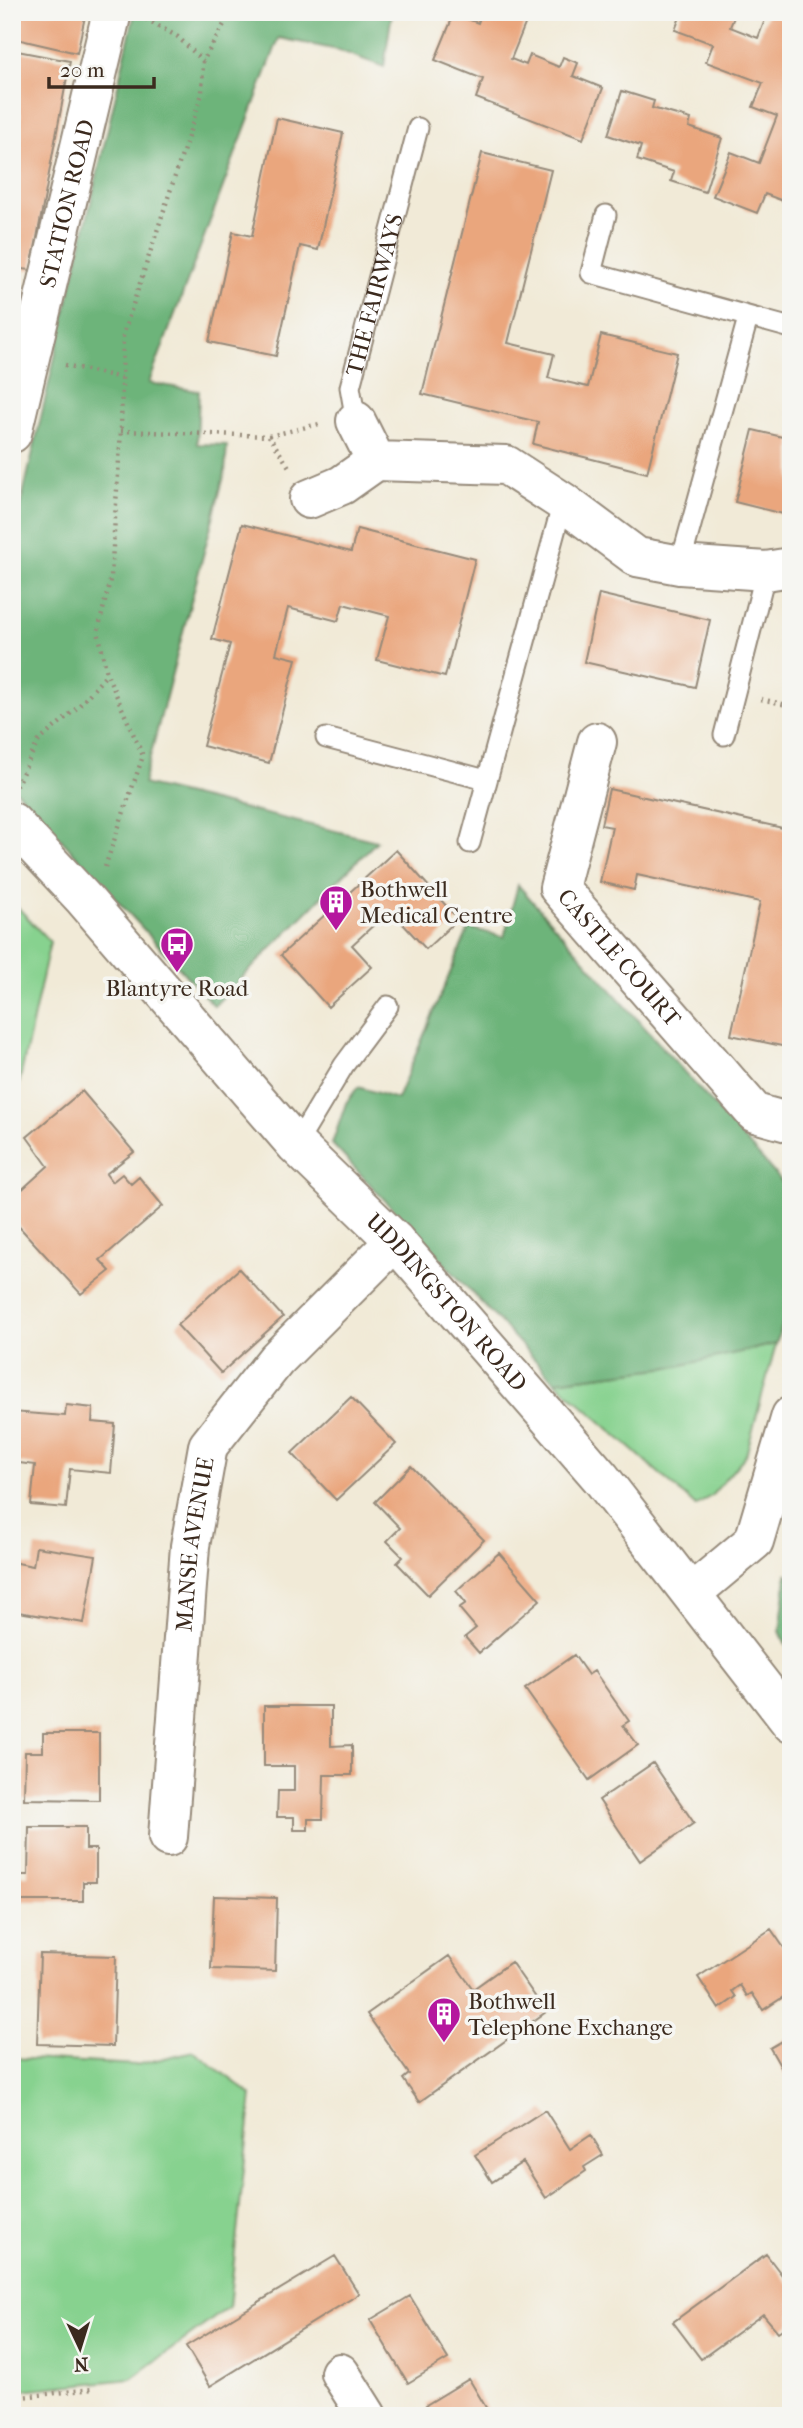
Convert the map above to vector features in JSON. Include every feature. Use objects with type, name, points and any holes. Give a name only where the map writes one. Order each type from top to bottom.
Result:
[{"type":"street","name":"STATION ROAD","points":[[12,433],[111,15]]},
{"type":"street","name":"THE FAIRWAYS","points":[[356,421],[376,461]]},
{"type":"street","points":[[309,499],[342,485],[376,461],[506,465],[563,502],[637,557],[680,565],[778,569]]},
{"type":"street","name":"CASTLE COURT","points":[[597,742],[559,888],[755,1113],[791,1123]]},
{"type":"street","name":"UDDINGSTON ROAD","points":[[12,822],[87,904],[296,1145],[395,1241],[601,1478],[693,1592],[791,1723]]},
{"type":"street","name":"MANSE AVENUE","points":[[168,1837],[190,1546],[208,1446],[276,1360],[395,1241]]},
{"type":"street","points":[[693,1592],[754,1541],[791,1416]]},
{"type":"street","points":[[340,2373],[367,2416]]},
{"type":"lane","name":"THE FAIRWAYS","points":[[356,421],[350,387],[418,128]]},
{"type":"lane","points":[[606,215],[591,273],[791,328]]},
{"type":"lane","points":[[680,565],[748,318]]},
{"type":"lane","points":[[470,843],[563,502]]},
{"type":"lane","points":[[724,735],[778,569]]},
{"type":"lane","points":[[326,738],[486,780]]},
{"type":"lane","points":[[296,1145],[344,1065],[388,1006]]},
{"type":"path","points":[[87,904],[143,757],[107,674],[98,631],[111,576],[121,431],[123,335],[202,94],[203,61],[232,12]]},
{"type":"path","points":[[111,15],[149,19],[178,37],[203,61]]},
{"type":"path","points":[[30,356],[122,378]]},
{"type":"path","points":[[121,431],[269,436],[318,424],[356,421]]},
{"type":"path","points":[[269,436],[309,499]]},
{"type":"path","points":[[12,793],[38,742],[78,707],[107,674]]},
{"type":"path","points":[[12,2398],[92,2389]]},
{"type":"green space","points":[[135,12],[392,12],[384,67],[338,50],[279,38],[149,383],[199,391],[197,444],[227,445],[225,472],[143,784],[377,841],[214,1006],[12,786],[12,542]]},
{"type":"green space","points":[[518,885],[791,1192],[791,1300],[776,1344],[678,1366],[555,1381],[332,1144],[346,1103],[358,1087],[397,1099],[469,928],[504,937]]},
{"type":"green space","points":[[12,901],[50,942],[12,1116]]},
{"type":"green space","points":[[776,1344],[746,1455],[712,1495],[696,1506],[555,1381],[678,1366]]},
{"type":"green space","points":[[787,1574],[791,1577],[791,1656],[780,1631]]},
{"type":"green space","points":[[193,2051],[252,2095],[229,2307],[131,2379],[12,2391],[12,2058],[136,2065]]},
{"type":"building","points":[[12,12],[86,12],[77,53],[12,38]]},
{"type":"building","points":[[482,12],[530,12],[511,59],[526,65],[530,55],[559,67],[563,57],[578,63],[573,76],[603,88],[583,139],[476,98],[483,79],[435,60],[454,14],[478,23]]},
{"type":"building","points":[[682,12],[736,12],[730,27],[758,38],[768,12],[791,16],[791,204],[765,194],[757,213],[713,196],[731,152],[759,163],[777,116],[753,107],[763,83],[706,62],[713,44],[675,30]]},
{"type":"building","points":[[12,50],[70,61],[31,270],[12,268],[12,155],[21,113],[12,111]]},
{"type":"building","points":[[622,91],[654,101],[652,108],[691,119],[689,127],[722,138],[705,192],[671,181],[674,172],[637,160],[641,146],[608,135]]},
{"type":"building","points":[[277,118],[343,133],[318,250],[300,246],[276,356],[209,342],[233,232],[252,236]]},
{"type":"building","points":[[482,153],[551,170],[508,343],[554,354],[548,378],[588,387],[601,335],[677,353],[647,473],[533,444],[538,422],[422,394]]},
{"type":"building","points":[[753,430],[791,439],[791,516],[735,502]]},
{"type":"building","points":[[242,524],[351,552],[357,529],[475,559],[445,677],[377,660],[389,616],[343,604],[338,621],[288,608],[276,654],[296,659],[269,763],[203,746],[230,644],[212,639]]},
{"type":"building","points":[[599,594],[710,620],[695,687],[584,662]]},
{"type":"building","points":[[609,789],[787,829],[791,817],[791,1048],[731,1035],[760,902],[637,875],[634,890],[600,882],[612,827],[601,825]]},
{"type":"building","name":"Bothwell Medical Centre","points":[[396,850],[458,919],[426,949],[390,910],[352,945],[372,967],[328,1007],[281,955]]},
{"type":"building","points":[[82,1091],[134,1152],[106,1174],[112,1182],[122,1174],[131,1184],[139,1177],[163,1206],[100,1260],[110,1271],[81,1294],[12,1219],[12,1205],[19,1199],[17,1194],[48,1166],[27,1137]]},
{"type":"building","points":[[239,1269],[283,1317],[221,1373],[177,1325]]},
{"type":"building","points":[[351,1397],[396,1444],[336,1500],[292,1453]]},
{"type":"building","points":[[66,1405],[93,1408],[92,1422],[115,1424],[111,1473],[70,1469],[66,1508],[31,1505],[35,1465],[12,1462],[12,1412],[65,1416]]},
{"type":"building","points":[[411,1466],[484,1540],[428,1595],[397,1563],[403,1557],[387,1541],[400,1528],[375,1502]]},
{"type":"building","points":[[36,1547],[96,1556],[84,1623],[12,1611],[12,1562],[33,1566]]},
{"type":"building","points":[[499,1553],[540,1600],[479,1653],[465,1637],[476,1628],[459,1608],[466,1603],[456,1591]]},
{"type":"building","points":[[574,1655],[588,1675],[594,1671],[629,1721],[623,1725],[638,1745],[589,1780],[525,1689]]},
{"type":"building","points":[[264,1706],[331,1706],[331,1746],[352,1745],[352,1775],[324,1775],[323,1819],[308,1819],[308,1830],[294,1830],[294,1817],[277,1817],[278,1791],[294,1791],[294,1766],[264,1766]]},
{"type":"building","points":[[43,1733],[99,1733],[99,1800],[24,1799],[25,1752],[43,1752]]},
{"type":"building","points":[[653,1763],[694,1823],[640,1861],[599,1800]]},
{"type":"building","points":[[29,1827],[86,1827],[86,1849],[96,1849],[96,1882],[83,1882],[83,1901],[12,1901],[12,1875],[28,1875]]},
{"type":"building","points":[[214,1896],[277,1898],[275,1971],[211,1969]]},
{"type":"building","points":[[771,1929],[791,1958],[791,1992],[763,2010],[752,1993],[747,1996],[740,1985],[732,1991],[736,1997],[719,2009],[698,1977]]},
{"type":"building","points":[[40,1954],[116,1956],[113,2046],[37,2044]]},
{"type":"building","name":"Bothwell Telephone Exchange","points":[[449,1956],[473,1989],[511,1962],[546,2012],[419,2102],[403,2079],[409,2074],[367,2014]]},
{"type":"building","points":[[791,2036],[791,2085],[770,2048]]},
{"type":"building","points":[[545,2110],[570,2149],[591,2135],[603,2155],[584,2167],[586,2171],[546,2198],[523,2162],[492,2182],[475,2155]]},
{"type":"building","points":[[766,2254],[791,2287],[791,2323],[778,2332],[763,2314],[701,2359],[673,2322]]},
{"type":"building","points":[[335,2256],[359,2294],[210,2386],[186,2346]]},
{"type":"building","points":[[410,2296],[448,2359],[408,2383],[370,2320]]},
{"type":"building","points":[[469,2379],[491,2416],[433,2416],[426,2405]]},
{"type":"place","name":"Bothwell Medical Centre","points":[[336,932]]},
{"type":"place","name":"Blantyre Road","points":[[177,974]]},
{"type":"place","name":"Bothwell Telephone Exchange","points":[[444,2044]]}]
